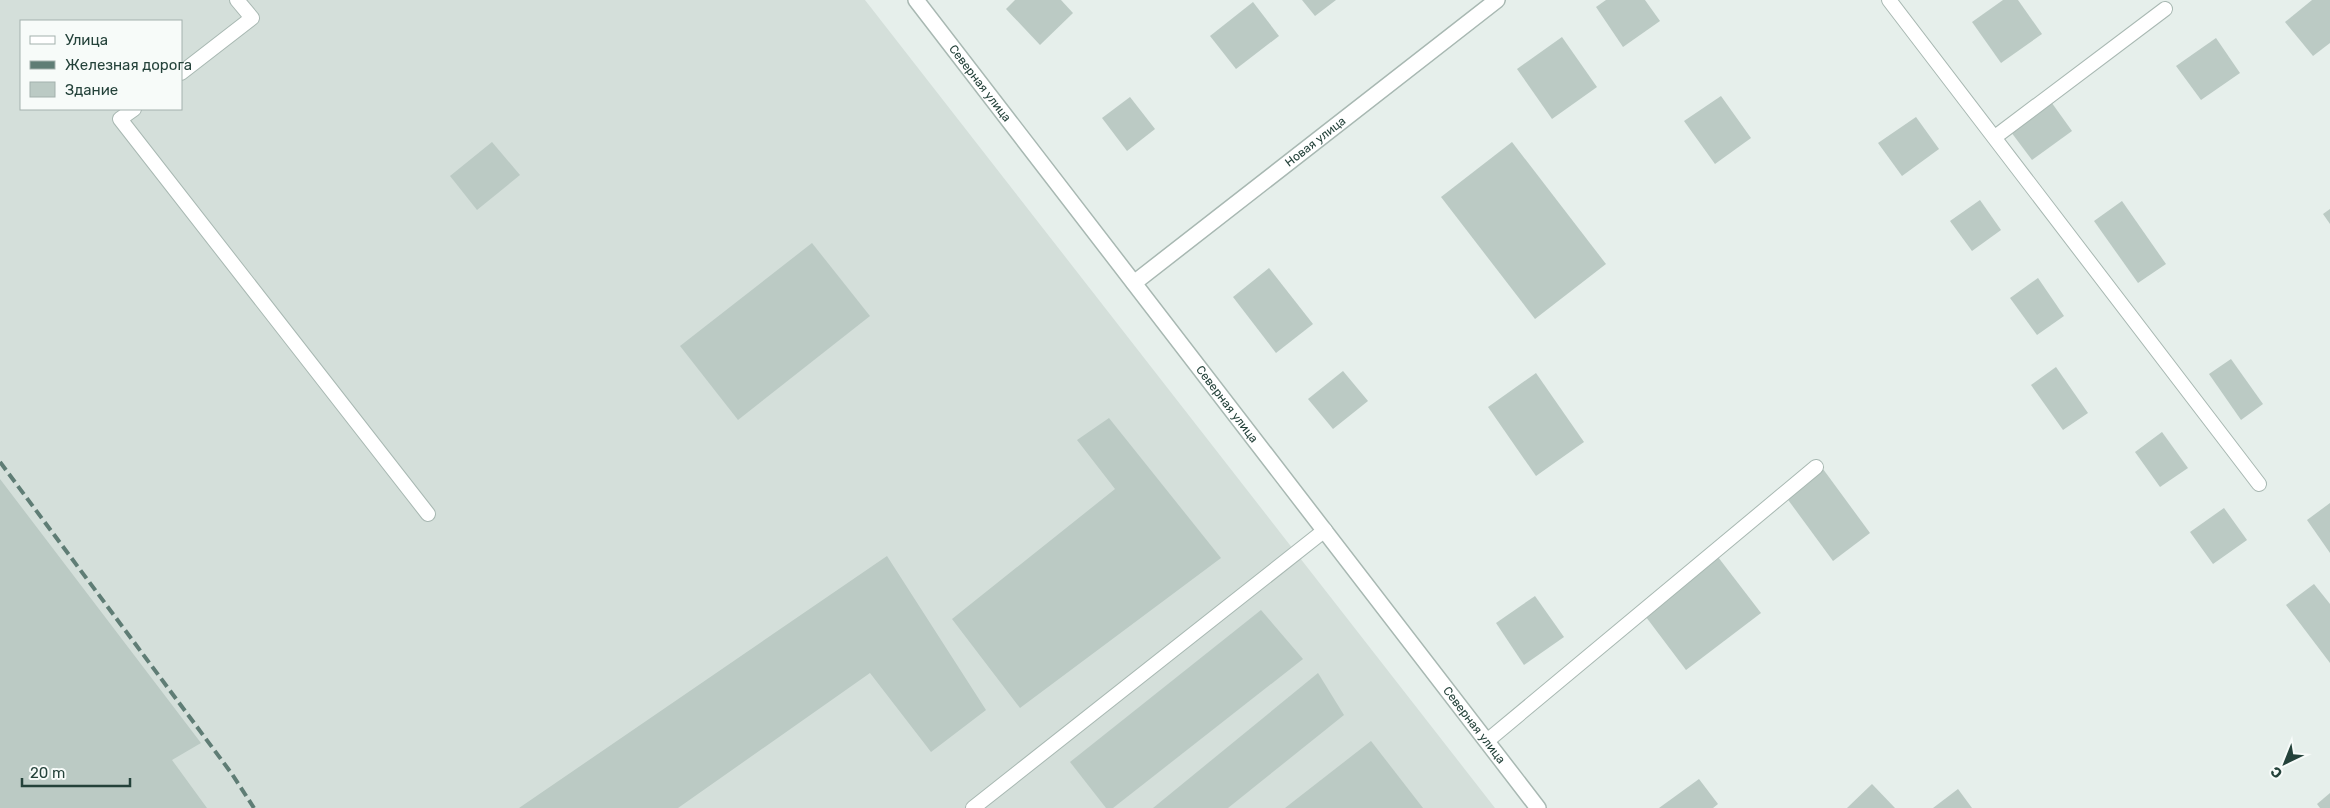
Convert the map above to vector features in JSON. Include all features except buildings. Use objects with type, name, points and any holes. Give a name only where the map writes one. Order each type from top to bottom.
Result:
[{"type":"street","name":"Северная улица","points":[[916,0],[1538,808]]},
{"type":"street","name":"Новая улица","points":[[1134,283],[1497,0]]},
{"type":"lane","points":[[182,72],[252,18],[237,0]]},
{"type":"lane","points":[[1889,0],[2259,484]]},
{"type":"lane","points":[[1995,137],[2165,9]]},
{"type":"lane","points":[[133,110],[120,119],[428,514]]},
{"type":"lane","points":[[1486,741],[1816,467]]},
{"type":"lane","points":[[973,808],[1324,530]]},
{"type":"shaded area","points":[[0,0],[865,0],[1495,808],[0,808]]},
{"type":"railway","points":[[0,462],[232,774],[254,808]]}]
